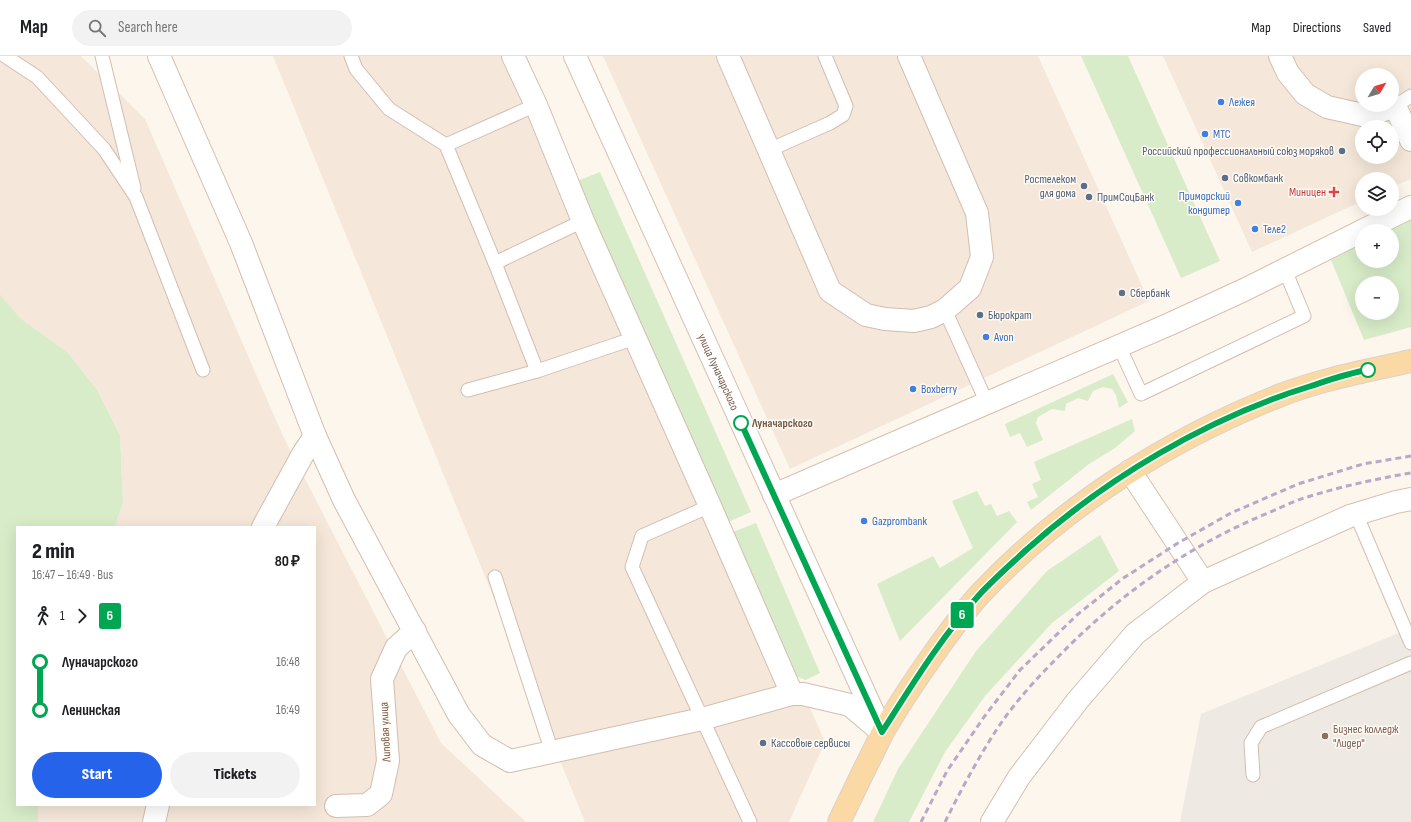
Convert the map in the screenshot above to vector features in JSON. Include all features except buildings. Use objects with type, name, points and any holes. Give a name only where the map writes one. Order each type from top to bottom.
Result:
[{"type":"main road","points":[[839,822],[882,732],[919,674],[950,631],[980,594],[1051,528],[1089,498],[1130,471],[1179,443],[1226,419],[1282,395],[1346,375],[1411,362]]},
{"type":"street","points":[[159,56],[241,243],[315,436],[344,500],[459,715],[482,745],[510,761],[702,719],[792,694],[802,694],[850,705],[882,732]]},
{"type":"street","points":[[513,56],[536,106],[583,220],[792,694]]},
{"type":"street","name":"улица Луначарского","points":[[575,56],[882,732]]},
{"type":"street","points":[[728,56],[830,291],[866,315],[885,319],[914,321],[931,317],[945,310],[970,288],[982,257],[977,213],[909,56]]},
{"type":"street","points":[[1280,56],[1288,73],[1305,94],[1327,107],[1367,116],[1403,101],[1411,140]]},
{"type":"street","points":[[1376,224],[1411,207]]},
{"type":"street","points":[[774,495],[1224,300],[1355,235]]},
{"type":"street","points":[[264,526],[303,454],[315,436]]},
{"type":"street","points":[[1130,471],[1203,582]]},
{"type":"street","points":[[992,822],[1019,777],[1078,700],[1135,634],[1203,582],[1356,514],[1411,499]]},
{"type":"street","name":"Липовая улица","points":[[336,806],[368,805],[382,794],[388,761],[382,679],[396,648],[415,631]]},
{"type":"street","points":[[154,822],[158,806]]},
{"type":"lane","points":[[5,56],[42,83],[104,150],[136,196]]},
{"type":"lane","points":[[102,56],[136,196],[202,370]]},
{"type":"lane","points":[[351,56],[356,69],[389,109],[446,146],[495,262],[537,371]]},
{"type":"lane","points":[[769,150],[830,123],[843,115],[846,106],[825,56]]},
{"type":"lane","points":[[446,146],[536,106]]},
{"type":"lane","points":[[495,262],[583,220]]},
{"type":"lane","points":[[1119,346],[1141,394],[1304,316],[1285,270]]},
{"type":"lane","points":[[945,310],[987,403]]},
{"type":"lane","points":[[468,390],[537,371],[635,338]]},
{"type":"lane","points":[[710,506],[642,536],[632,567],[750,822]]},
{"type":"lane","points":[[1356,514],[1411,643]]},
{"type":"lane","points":[[495,577],[552,752]]},
{"type":"lane","points":[[1253,775],[1252,743],[1261,727],[1411,663]]},
{"type":"shaded area","points":[[0,56],[81,56],[145,119],[283,436],[441,743],[526,822],[38,822],[38,806],[316,806],[316,526],[115,526],[123,503],[120,435],[97,390],[68,353],[20,318],[0,294]]},
{"type":"shaded area","points":[[273,56],[522,56],[825,742],[789,822],[585,822]]},
{"type":"shaded area","points":[[603,56],[1038,56],[1149,301],[790,469]]},
{"type":"shaded area","points":[[1163,56],[1411,56],[1411,179],[1399,184],[1399,172],[1355,172],[1355,204],[1252,252]]},
{"type":"shaded area","points":[[1411,628],[1411,822],[1180,822],[1201,714]]},
{"type":"green space","points":[[1081,56],[1128,56],[1220,261],[1181,278]]},
{"type":"green space","points":[[600,172],[751,512],[726,523],[575,182]]},
{"type":"green space","points":[[1411,218],[1411,327],[1364,340],[1356,320],[1399,320],[1399,276],[1355,276],[1355,318],[1331,260],[1355,248],[1355,268],[1399,268],[1399,224]]},
{"type":"green space","points":[[0,294],[20,318],[68,353],[97,390],[120,435],[123,503],[115,526],[16,526],[16,806],[38,806],[38,822],[0,822]]},
{"type":"green space","points":[[1113,374],[1128,402],[1119,408],[1116,395],[1112,389],[1103,387],[1093,391],[1088,401],[1078,398],[1066,404],[1065,411],[1052,409],[1038,417],[1036,423],[1043,440],[1027,447],[1020,433],[1010,437],[1005,424]]},
{"type":"green space","points":[[1132,419],[1135,431],[1115,448],[1089,464],[1031,510],[1027,502],[1038,497],[1032,484],[1041,480],[1034,462]]},
{"type":"green space","points":[[977,491],[985,506],[991,504],[997,516],[1009,511],[1017,522],[900,641],[877,584],[933,556],[940,568],[973,548],[952,501]]},
{"type":"green space","points":[[756,523],[820,673],[806,680],[795,676],[730,533]]},
{"type":"green space","points":[[1100,535],[1119,571],[1052,623],[985,696],[945,752],[909,822],[873,822],[898,769],[976,651],[1047,571]]},
{"type":"railway","points":[[921,822],[947,771],[984,717],[1020,670],[1077,615],[1122,579],[1178,543],[1231,513],[1298,484],[1363,464],[1411,456]]},
{"type":"railway","points":[[945,822],[984,749],[999,726],[1020,699],[1042,673],[1081,634],[1130,593],[1182,557],[1210,541],[1238,526],[1290,503],[1344,487],[1411,473]]},
{"type":"bus line","name":"6","points":[[741,423],[882,732],[919,674],[950,631],[980,594],[1051,528],[1089,498],[1172,446],[1226,419],[1282,395],[1346,375],[1368,370]]},
{"type":"place","name":"Лежея","points":[[1221,102]]},
{"type":"place","name":"МТС","points":[[1205,134]]},
{"type":"place","name":"Российский профессиональный союз моряков","points":[[1342,151]]},
{"type":"place","name":"Совкомбанк","points":[[1225,178]]},
{"type":"place","name":"Ростелеком для дома","points":[[1084,186]]},
{"type":"place","name":"Миницен","points":[[1334,192]]},
{"type":"place","name":"ПримСоцБанк","points":[[1089,197]]},
{"type":"place","name":"Приморский кондитер","points":[[1238,203]]},
{"type":"place","name":"Теле2","points":[[1255,229]]},
{"type":"place","name":"Сбербанк","points":[[1122,293]]},
{"type":"place","name":"Бюрократ","points":[[980,315]]},
{"type":"place","name":"Avon","points":[[986,337]]},
{"type":"place","name":"Boxberry","points":[[913,389]]},
{"type":"place","name":"Луначарского","points":[[741,423]]},
{"type":"place","name":"Gazprombank","points":[[864,521]]},
{"type":"place","name":"Бизнес колледж \"Лидер\"","points":[[1325,736]]},
{"type":"place","name":"Кассовые сервисы","points":[[763,743]]}]
